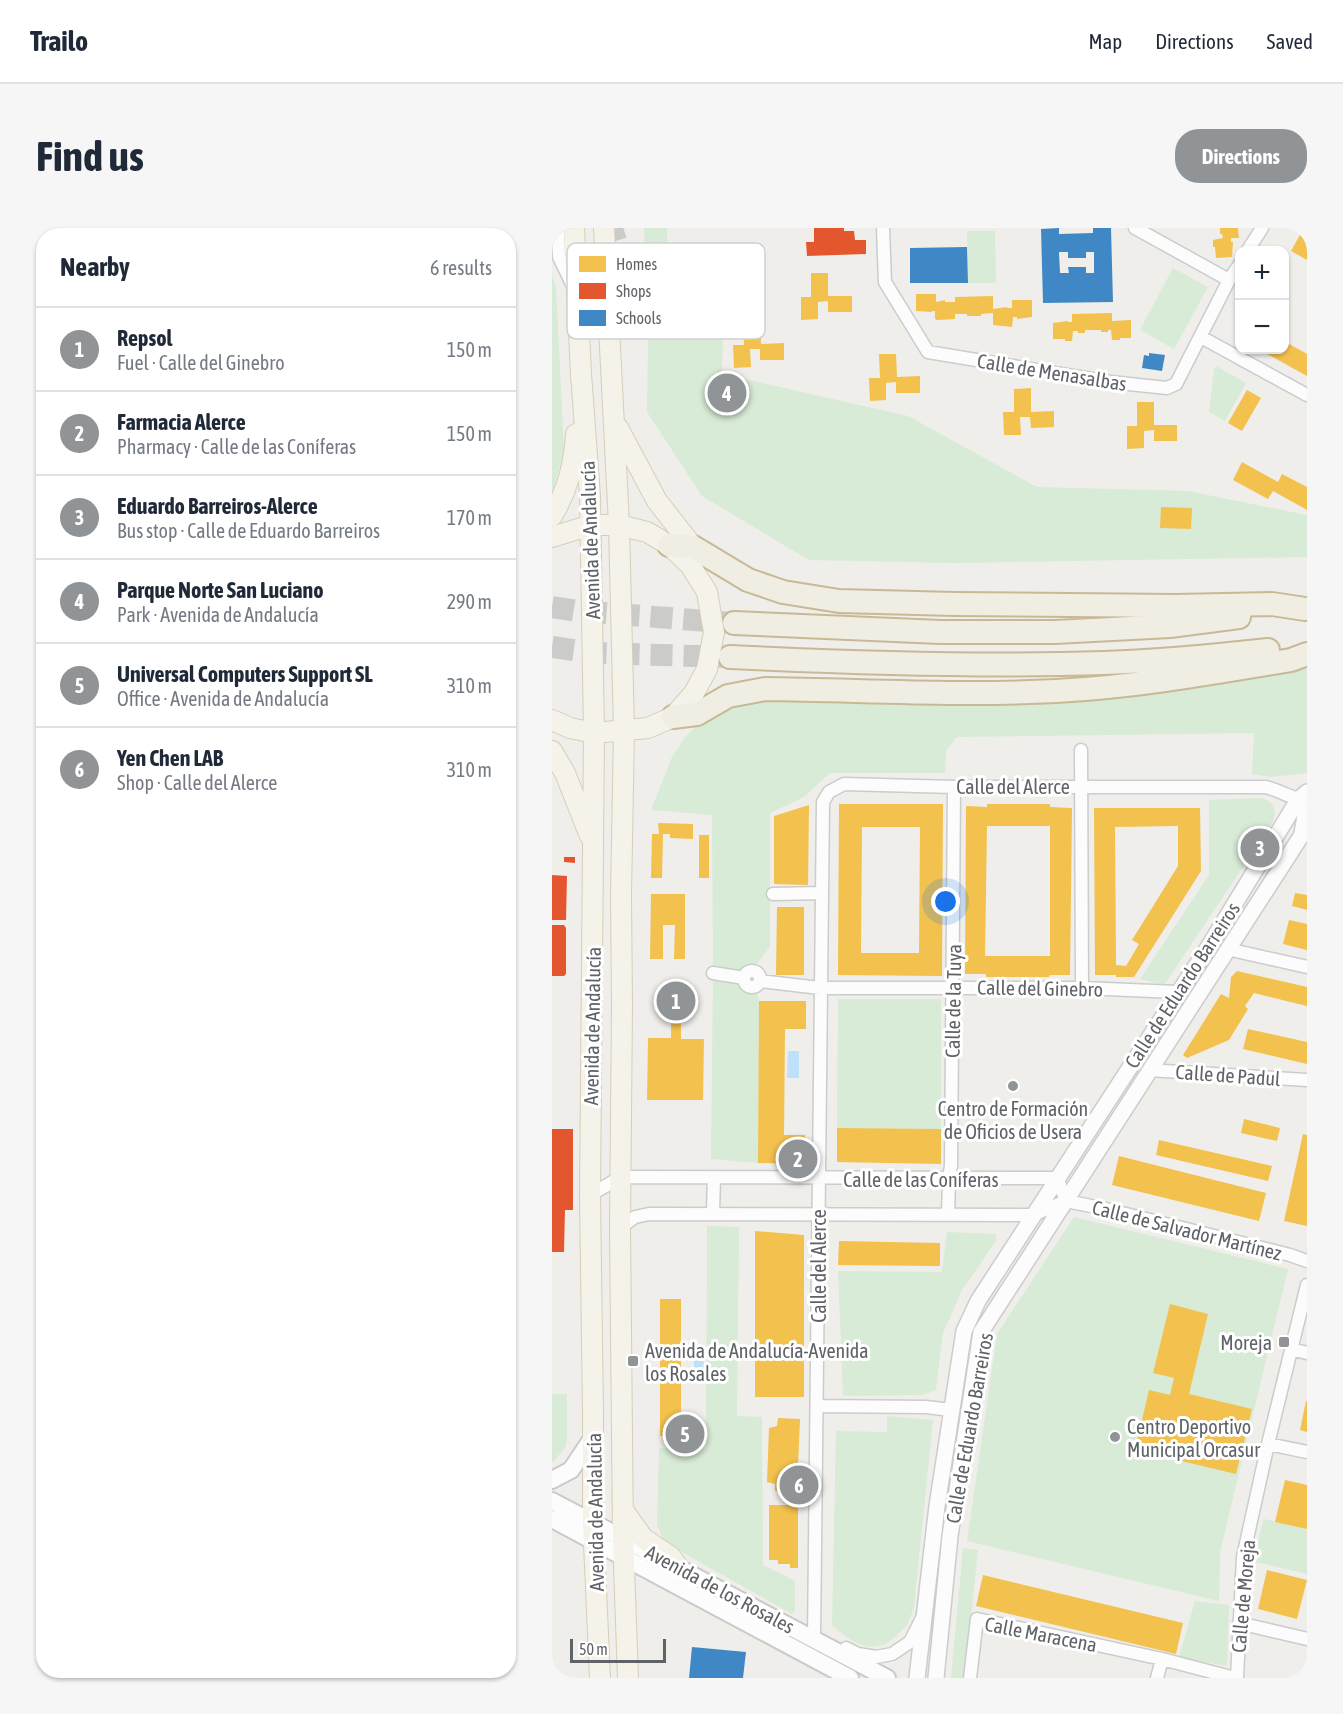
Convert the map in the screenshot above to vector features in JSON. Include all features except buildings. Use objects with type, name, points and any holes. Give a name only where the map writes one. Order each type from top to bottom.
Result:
[{"type":"highway","points":[[669,545],[693,547],[748,580],[783,592],[839,601],[1176,606],[1272,604],[1306,609]]},
{"type":"highway","points":[[734,623],[940,632],[1055,632],[1170,626],[1306,609]]},
{"type":"highway","points":[[730,657],[830,662],[1104,663],[1174,659],[1307,645]]},
{"type":"highway","points":[[673,717],[697,714],[728,696],[765,689],[998,693],[1058,691],[1170,680],[1291,660],[1307,654]]},
{"type":"main road","name":"Avenida de Andalucía","points":[[574,228],[575,243]]},
{"type":"main road","name":"Avenida de Andalucía","points":[[604,228],[605,243]]},
{"type":"main road","name":"Avenida de Andalucía","points":[[579,339],[591,525],[594,733],[591,1195],[593,1522],[600,1678]]},
{"type":"main road","name":"Avenida de Andalucía","points":[[610,339],[619,525],[624,731],[620,1228],[623,1558],[628,1678]]},
{"type":"main road","name":"Avenida de Andalucía","points":[[552,516],[560,503],[574,461],[581,374]]},
{"type":"main road","name":"Avenida de Andalucía","points":[[615,422],[657,501],[693,547]]},
{"type":"main road","points":[[552,537],[591,525],[619,525],[647,532],[669,545],[690,565],[707,592],[714,632],[707,669],[694,693],[673,717],[648,728],[594,733],[570,728],[552,720]]},
{"type":"main road","points":[[552,751],[565,773],[594,845]]},
{"type":"main road","points":[[552,1480],[570,1470],[593,1437]]},
{"type":"main road","name":"Avenida de los Rosales","points":[[552,1501],[887,1678]]},
{"type":"main road","points":[[623,1510],[643,1538],[671,1557],[678,1567]]},
{"type":"main road","name":"Avenida de los Rosales","points":[[552,1519],[850,1678]]},
{"type":"street","name":"Avenida de Andalucía","points":[[558,228],[559,256],[567,272]]},
{"type":"street","name":"Calle de Menasalbas","points":[[883,228],[885,282],[928,352],[1110,382],[1167,388],[1176,384],[1235,270]]},
{"type":"street","points":[[1135,228],[1229,279]]},
{"type":"street","points":[[1251,246],[1262,228]]},
{"type":"street","points":[[1201,337],[1307,395]]},
{"type":"street","name":"Avenida de Andalucía","points":[[610,346],[612,339]]},
{"type":"street","points":[[1081,750],[1082,988]]},
{"type":"street","name":"Calle del Alerce","points":[[821,1643],[817,1406],[823,802],[829,792],[844,784],[954,787],[1265,788],[1304,796]]},
{"type":"street","name":"Calle de la Tuya","points":[[948,1215],[951,1166],[954,787]]},
{"type":"street","points":[[1304,796],[1304,832]]},
{"type":"street","name":"Calle de Eduardo Barreiros","points":[[917,1678],[934,1528],[964,1331],[978,1301],[1304,796]]},
{"type":"street","name":"Calle de Eduardo Barreiros","points":[[936,1678],[950,1536],[981,1332],[1304,832]]},
{"type":"street","points":[[772,894],[822,893]]},
{"type":"street","points":[[1227,949],[1307,968]]},
{"type":"street","name":"Calle del Ginebro","points":[[713,973],[744,978],[746,985],[750,987],[757,986],[760,981],[820,988],[1082,988],[1177,992]]},
{"type":"street","name":"Calle de Padul","points":[[1149,1070],[1307,1080]]},
{"type":"street","points":[[591,1195],[621,1177]]},
{"type":"street","name":"Calle de las Coníferas","points":[[621,1177],[1057,1178]]},
{"type":"street","points":[[713,1213],[714,1178]]},
{"type":"street","points":[[1033,1215],[1066,1201],[1057,1178]]},
{"type":"street","name":"Calle de Salvador Martínez","points":[[1066,1201],[1106,1209],[1307,1261]]},
{"type":"street","name":"Calle de las Coníferas","points":[[620,1228],[640,1215],[713,1213],[1033,1215]]},
{"type":"street","name":"Calle de Moreja","points":[[1236,1678],[1244,1557],[1268,1444],[1307,1286]]},
{"type":"street","points":[[1291,1349],[1307,1353]]},
{"type":"street","points":[[817,1406],[926,1407],[951,1410]]},
{"type":"street","points":[[1268,1444],[1307,1452]]},
{"type":"street","points":[[821,1643],[835,1642],[858,1654],[876,1657],[892,1654],[910,1642],[924,1614]]},
{"type":"street","name":"Calle Maracena","points":[[970,1678],[977,1619],[1162,1659],[1236,1678]]},
{"type":"street","points":[[1239,1623],[1307,1639]]},
{"type":"street","points":[[1157,1678],[1162,1659]]},
{"type":"green space","points":[[644,228],[667,228],[667,243],[645,243]]},
{"type":"green space","points":[[967,231],[995,231],[996,283],[968,283]]},
{"type":"green space","points":[[1173,268],[1208,287],[1174,349],[1140,330]]},
{"type":"green space","points":[[552,274],[556,287],[564,451],[552,491]]},
{"type":"green space","points":[[648,339],[723,339],[722,374],[908,416],[1037,487],[1188,491],[1307,515],[1307,557],[952,563],[809,560],[702,496],[647,412]]},
{"type":"green space","points":[[1216,366],[1246,383],[1225,421],[1209,412]]},
{"type":"green space","points":[[1307,668],[1307,773],[1271,777],[1252,774],[1254,733],[957,737],[946,751],[945,773],[830,773],[804,797],[770,813],[770,947],[752,970],[759,1001],[758,1163],[711,1159],[712,815],[651,810],[672,757],[686,736],[706,717],[738,702],[1178,688]]},
{"type":"green space","points":[[1261,798],[1270,802],[1274,808],[1272,824],[1164,985],[1140,979],[1209,875],[1209,800]]},
{"type":"green space","points":[[838,999],[941,999],[941,1129],[837,1128]]},
{"type":"green space","name":"Centro Deportivo Municipal Orcasur","points":[[1074,1217],[1288,1269],[1220,1552],[1219,1601],[967,1541],[997,1334]]},
{"type":"green space","points":[[707,1226],[739,1227],[737,1416],[762,1417],[763,1565],[795,1581],[795,1610],[792,1614],[664,1542],[657,1525],[659,1448],[706,1449]]},
{"type":"green space","points":[[947,1232],[996,1234],[996,1241],[962,1290],[943,1333],[936,1390],[922,1395],[843,1396],[838,1271],[942,1272]]},
{"type":"green space","points":[[552,1394],[567,1394],[567,1438],[565,1448],[552,1463]]},
{"type":"green space","points":[[887,1416],[933,1420],[914,1607],[908,1623],[902,1630],[888,1642],[872,1647],[855,1642],[832,1625],[836,1431],[887,1432]]},
{"type":"green space","points":[[1264,1519],[1307,1529],[1307,1574],[1252,1561]]},
{"type":"green space","points":[[963,1548],[978,1550],[965,1678],[951,1678]]},
{"type":"green space","points":[[1195,1601],[1229,1605],[1227,1666],[1179,1657]]},
{"type":"water","points":[[788,1051],[799,1051],[799,1078],[787,1078]]},
{"type":"water","points":[[694,1350],[704,1350],[704,1375],[694,1375]]},
{"type":"tunnel","points":[[617,228],[621,243]]},
{"type":"tunnel","points":[[552,607],[733,623]]},
{"type":"tunnel","points":[[552,647],[594,653],[730,657]]},
{"type":"place","name":"Parque Norte San Luciano","points":[[727,393]]},
{"type":"place","name":"Eduardo Barreiros-Alerce","points":[[1260,848]]},
{"type":"place","name":"Repsol","points":[[676,1001]]},
{"type":"place","name":"Centro de Formación de Oficios de Usera","points":[[1013,1086]]},
{"type":"place","name":"Farmacia Alerce","points":[[798,1159]]},
{"type":"place","name":"Moreja","points":[[1284,1342]]},
{"type":"place","name":"Avenida de Andalucía-Avenida los Rosales","points":[[633,1361]]},
{"type":"place","name":"Universal Computers Support SL","points":[[685,1434]]},
{"type":"place","name":"Centro Deportivo Municipal Orcasur","points":[[1115,1437]]},
{"type":"place","name":"Yen Chen LAB","points":[[799,1485]]}]
